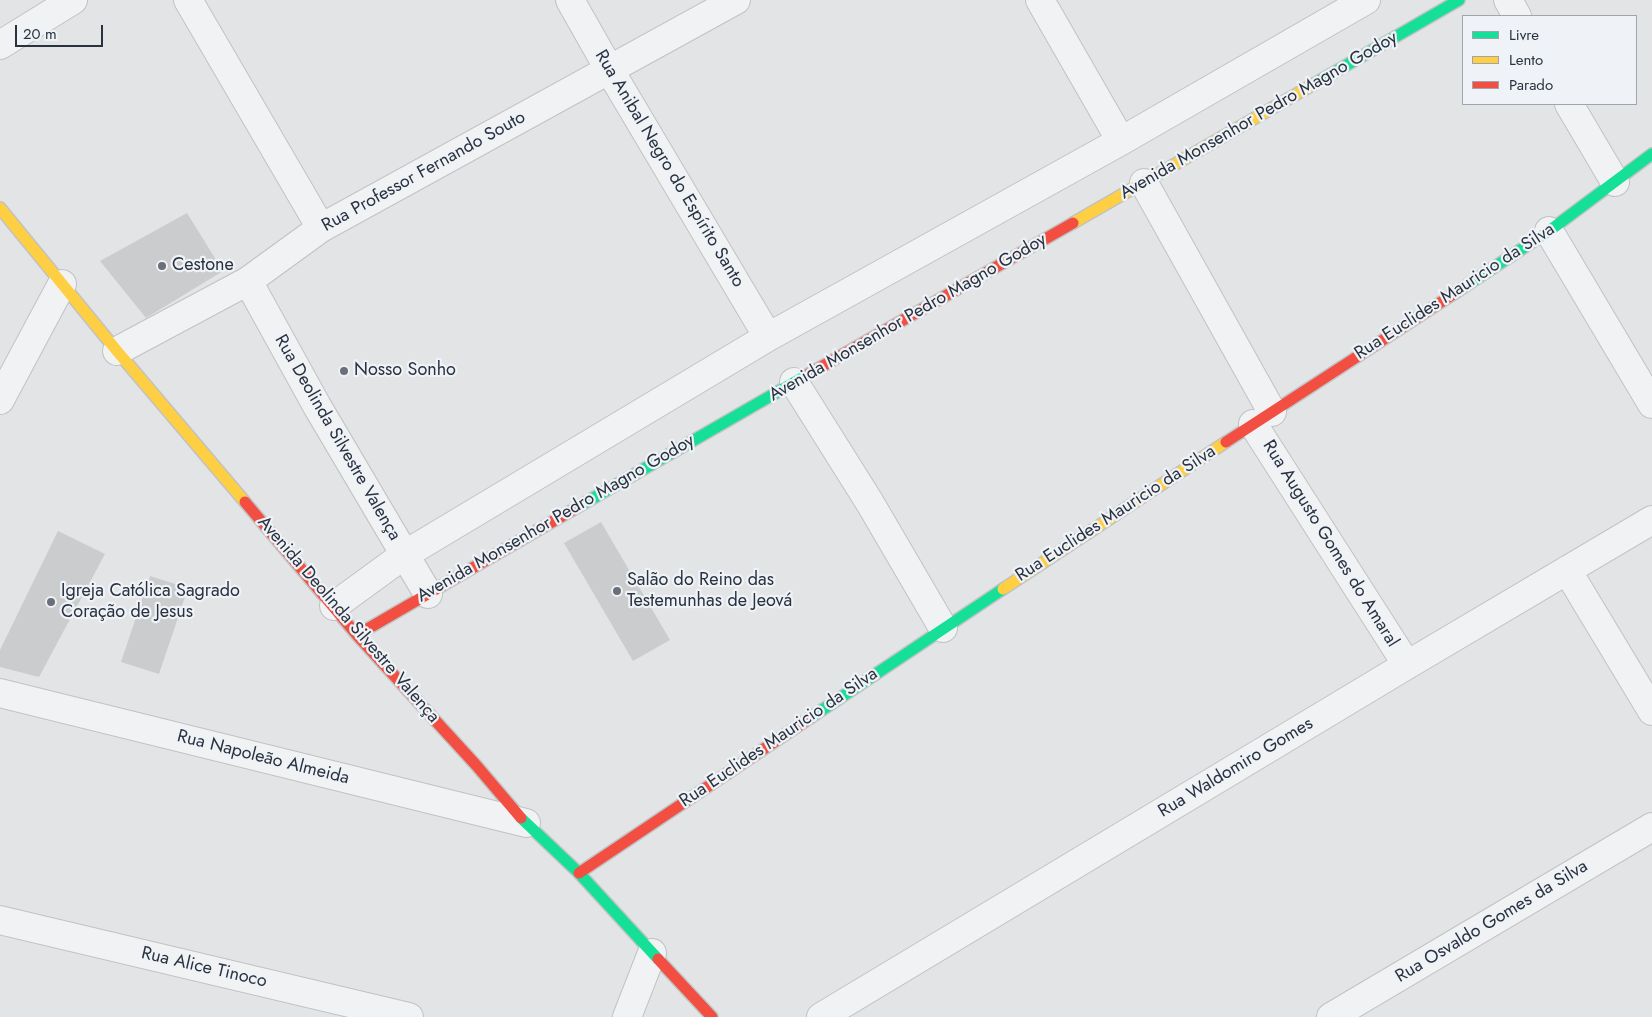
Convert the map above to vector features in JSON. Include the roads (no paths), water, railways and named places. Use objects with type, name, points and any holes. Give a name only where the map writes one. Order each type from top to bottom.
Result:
[{"type":"street","points":[[0,45],[73,0]]},
{"type":"street","points":[[188,0],[321,228]]},
{"type":"street","name":"Rua Anibal Negro do Espírito Santo","points":[[570,0],[768,337]]},
{"type":"street","name":"Rua Professor Fernando Souto","points":[[117,351],[248,281],[321,228],[736,0]]},
{"type":"street","points":[[1040,0],[1120,141]]},
{"type":"street","points":[[334,606],[404,555],[768,337],[1120,141],[1366,0]]},
{"type":"street","name":"Avenida Monsenhor Pedro Magno Godoy","points":[[356,635],[1459,0]]},
{"type":"street","points":[[1508,0],[1516,15]]},
{"type":"street","points":[[1570,105],[1615,182]]},
{"type":"street","name":"Rua Euclides Mauricio da Silva","points":[[579,873],[943,628],[1549,231],[1652,154]]},
{"type":"street","name":"Rua Augusto Gomes do Amaral","points":[[1144,183],[1263,418],[1406,665]]},
{"type":"street","name":"Avenida Deolinda Silvestre Valença","points":[[0,208],[117,351],[334,606],[356,635],[476,765],[526,823],[579,873],[706,1014]]},
{"type":"street","points":[[1549,231],[1652,404]]},
{"type":"street","name":"Rua Deolinda Silvestre Valença","points":[[248,281],[317,406],[428,594]]},
{"type":"street","points":[[0,400],[62,284]]},
{"type":"street","points":[[794,382],[870,503],[943,628]]},
{"type":"street","name":"Rua Waldomiro Gomes","points":[[821,1017],[1406,665],[1652,520]]},
{"type":"street","points":[[1567,570],[1652,711]]},
{"type":"street","name":"Rua Napoleão Almeida","points":[[0,693],[526,823]]},
{"type":"street","name":"Rua Osvaldo Gomes da Silva","points":[[1332,1017],[1652,827]]},
{"type":"street","name":"Rua Alice Tinoco","points":[[0,920],[409,1017]]},
{"type":"street","points":[[627,1017],[652,953]]},
{"type":"place","name":"Cestone","points":[[162,266]]},
{"type":"place","name":"Nosso Sonho","points":[[344,371]]},
{"type":"place","name":"Salão do Reino das Testemunhas de Jeová","points":[[617,591]]},
{"type":"place","name":"Igreja Católica Sagrado Coração de Jesus","points":[[51,602]]}]
